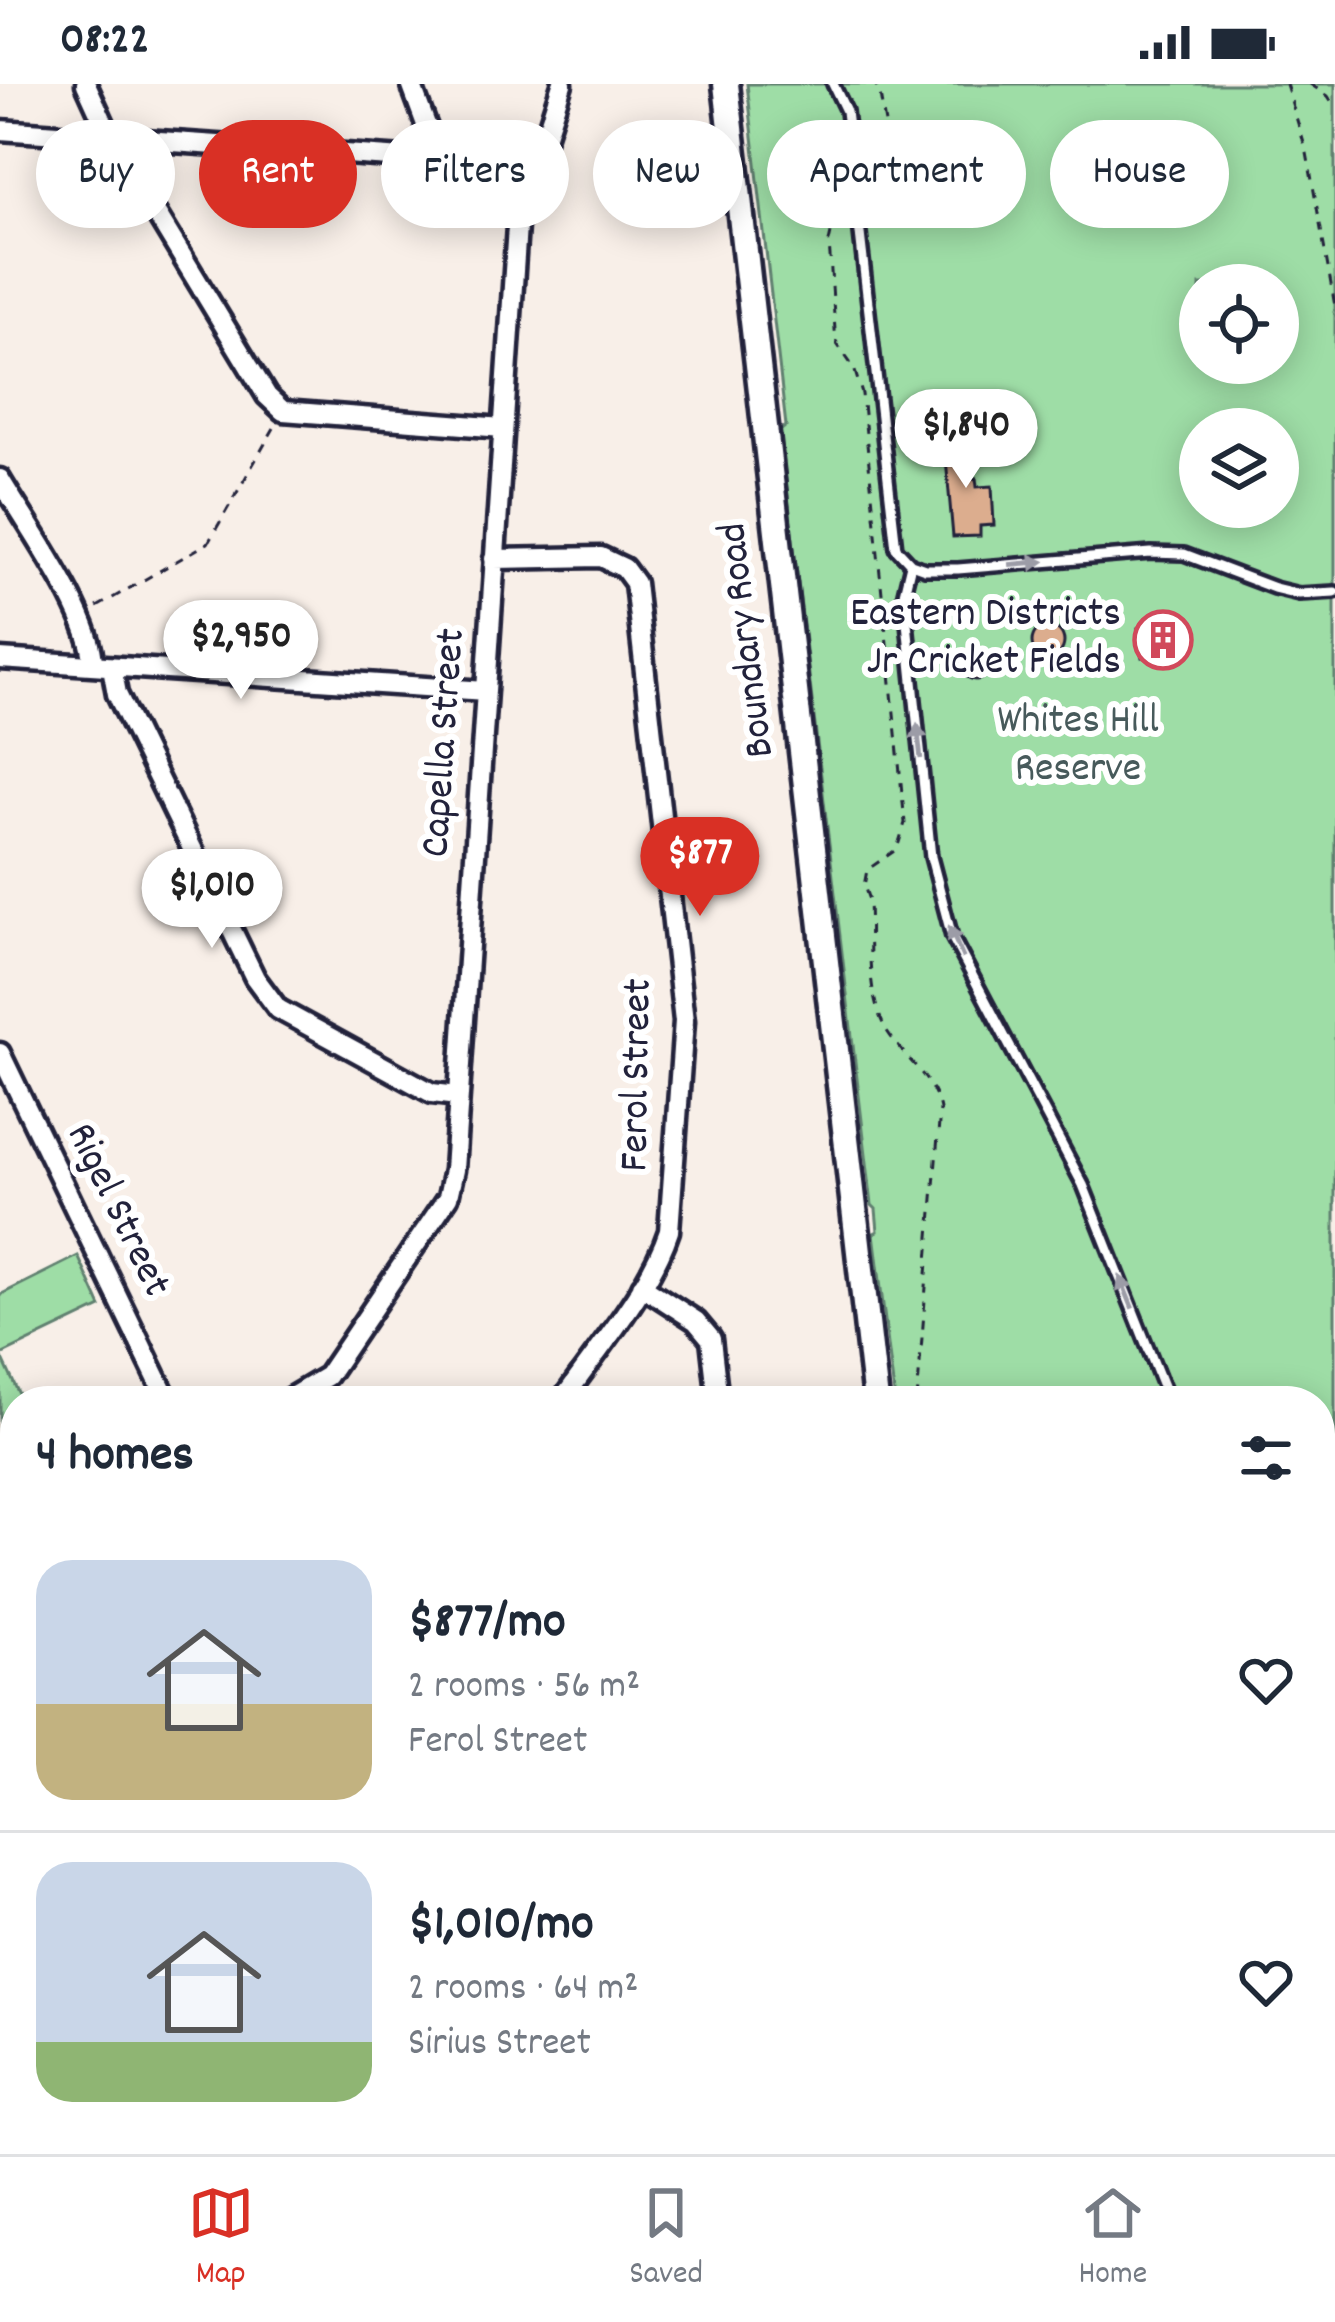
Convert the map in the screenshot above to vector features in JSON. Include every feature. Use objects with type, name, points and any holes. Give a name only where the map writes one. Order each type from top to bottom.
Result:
[{"type":"main road","name":"Boundary Road","points":[[728,86],[874,1386]]},
{"type":"street","points":[[86,84],[102,120]]},
{"type":"street","points":[[411,84],[424,120]]},
{"type":"street","name":"Capella Street","points":[[551,120],[562,84]]},
{"type":"street","points":[[0,130],[36,133]]},
{"type":"street","points":[[175,143],[381,157]]},
{"type":"street","points":[[165,228],[267,396],[283,411],[503,428]]},
{"type":"street","name":"Capella Street","points":[[321,1386],[448,1197],[454,1170],[517,228]]},
{"type":"street","points":[[0,479],[50,559],[255,978],[278,1009],[432,1093],[458,1096]]},
{"type":"street","name":"Ferol Street","points":[[494,559],[601,557],[624,568],[634,584],[684,1021],[664,1248],[572,1386]]},
{"type":"street","points":[[0,659],[486,691]]},
{"type":"street","name":"Rigel Street","points":[[0,1053],[161,1386]]},
{"type":"street","points":[[642,1286],[696,1321],[711,1339],[716,1386]]},
{"type":"street","name":"Capella Street","points":[[310,1386],[327,1376]]},
{"type":"lane","points":[[833,84],[847,120]]},
{"type":"lane","points":[[859,228],[896,548],[911,565],[958,569],[1184,554],[1274,588],[1299,594],[1335,592]]},
{"type":"lane","points":[[911,565],[904,592],[931,857],[952,937],[1083,1185],[1163,1386]]},
{"type":"path","points":[[875,84],[884,120]]},
{"type":"path","points":[[1286,84],[1306,153],[1335,306]]},
{"type":"path","points":[[1310,84],[1328,95],[1335,107]]},
{"type":"path","points":[[833,228],[835,330],[862,394],[905,823],[897,849],[867,870],[864,886],[869,900],[874,998],[886,1030],[927,1080],[940,1110],[918,1386]]},
{"type":"path","points":[[80,617],[208,543],[283,411]]},
{"type":"green space","name":"Whites Hill Reserve","points":[[747,84],[1335,84],[1335,1386],[893,1386],[780,431],[786,426]]},
{"type":"green space","points":[[78,1256],[101,1307],[1,1355],[15,1386],[0,1386],[0,1295]]},
{"type":"building","points":[[970,436],[973,479],[977,487],[992,486],[994,525],[980,526],[980,536],[953,537],[944,437]]},
{"type":"building","name":"Eastern Districts Jr Cricket Fields","points":[[1185,622],[1189,651],[1142,657],[1138,628]]},
{"type":"building","points":[[1048,626],[1059,631],[1064,642],[1059,653],[1048,658],[1037,653],[1032,642],[1037,631]]},
{"type":"building","points":[[976,648],[987,653],[992,664],[987,675],[976,680],[965,675],[960,664],[965,653]]},
{"type":"place","name":"Eastern Districts Jr Cricket Fields","points":[[1163,640]]}]
